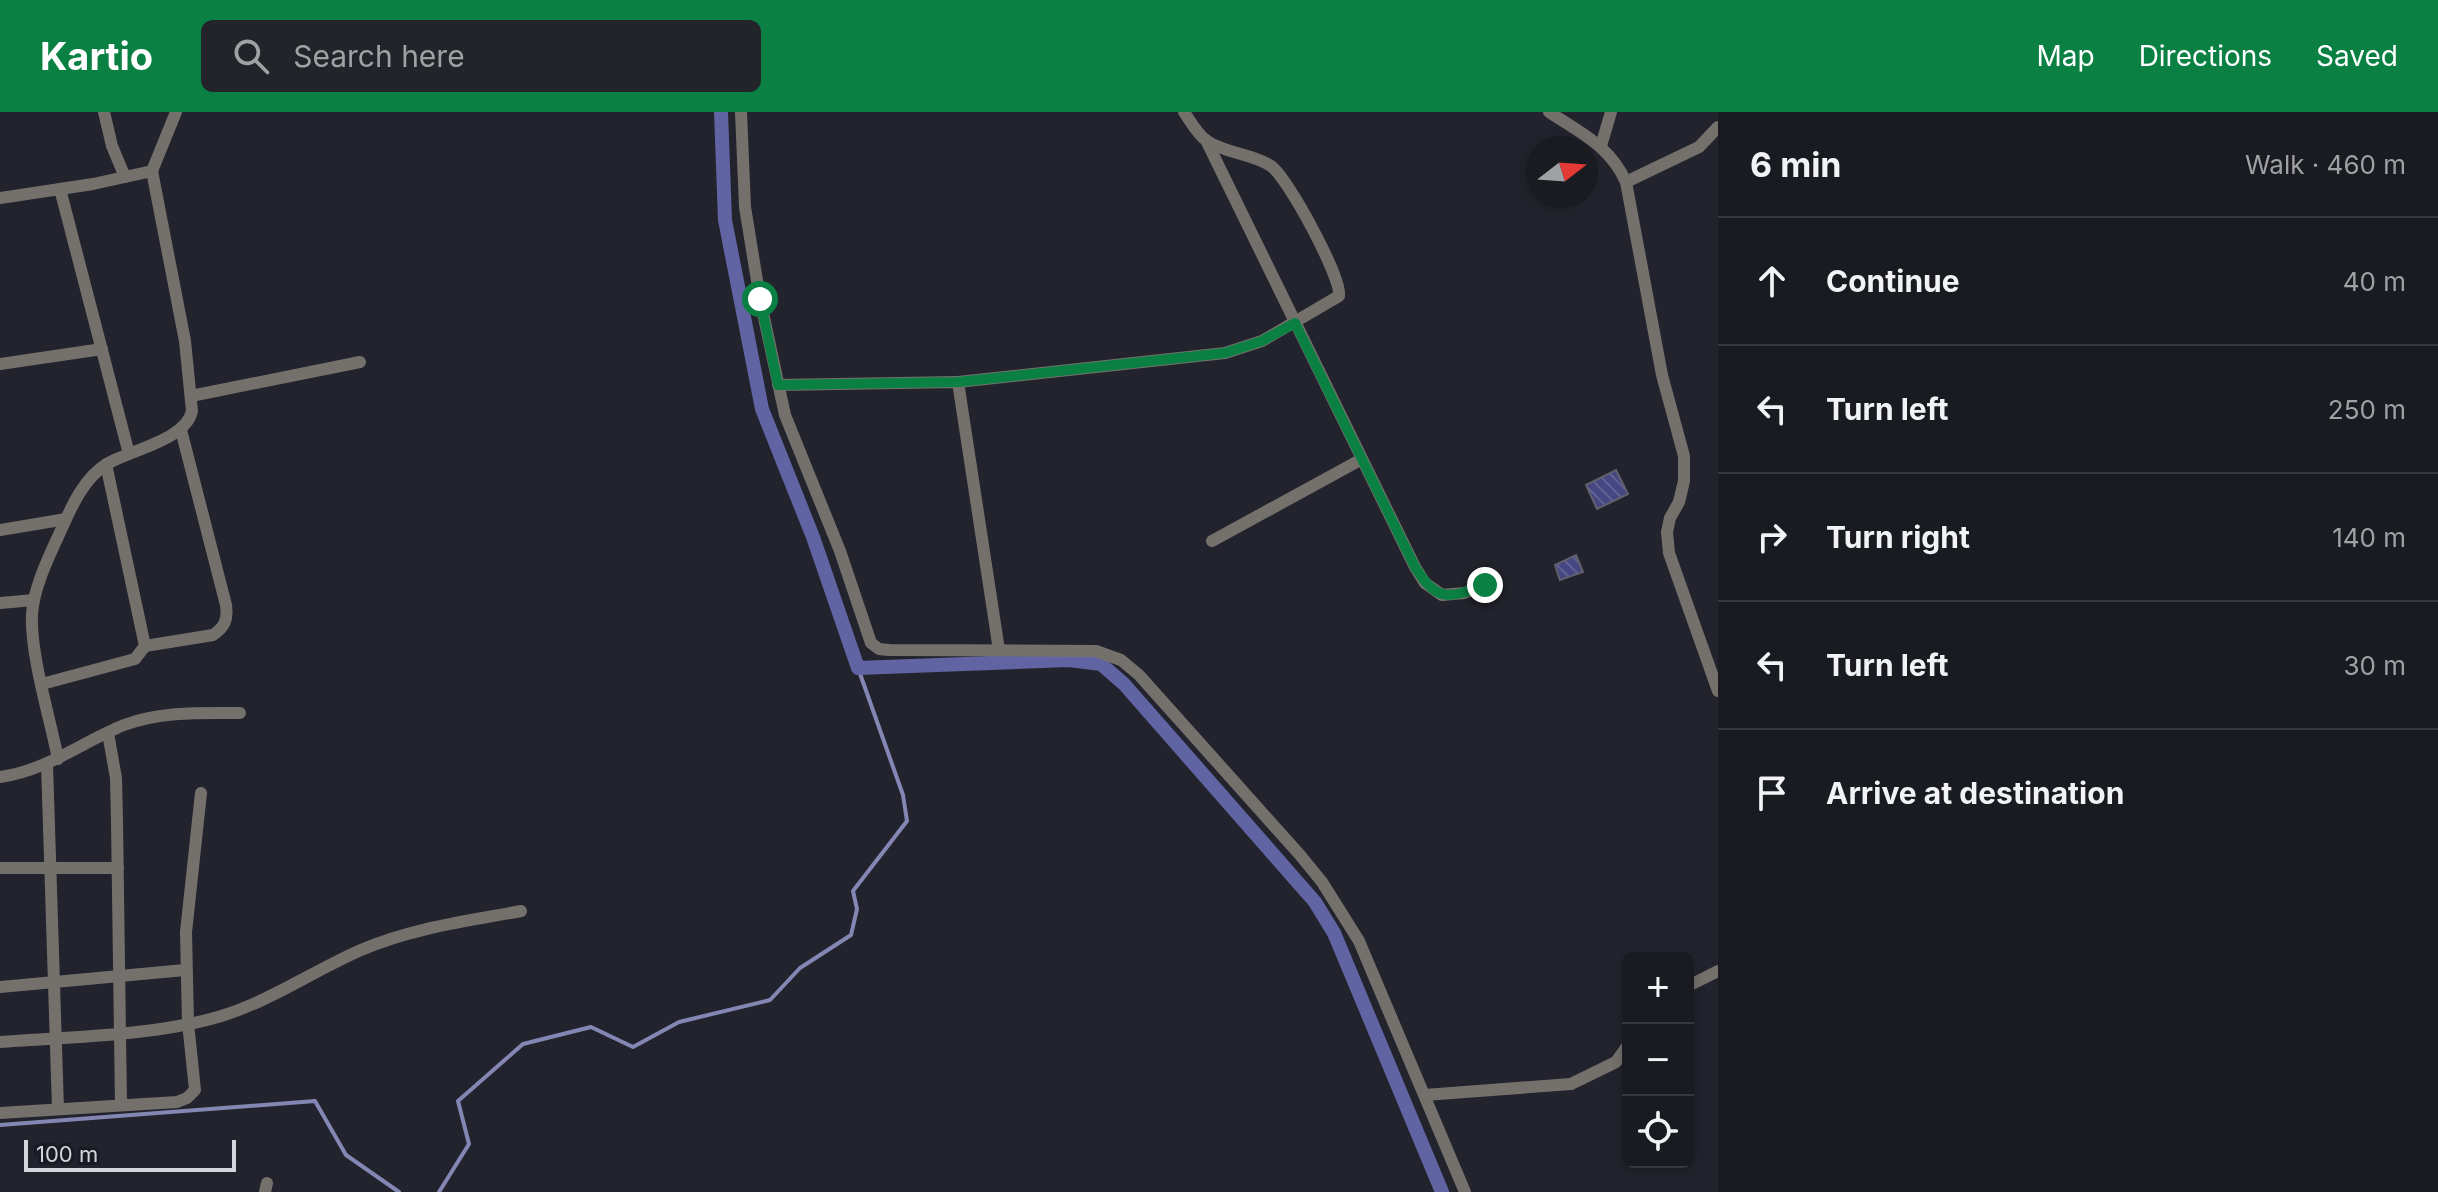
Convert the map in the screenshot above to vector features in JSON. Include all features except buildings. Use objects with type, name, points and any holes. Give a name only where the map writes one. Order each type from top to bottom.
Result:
[{"type":"street","points":[[104,112],[112,146],[125,177]]},
{"type":"street","points":[[58,1109],[50,867],[53,761],[33,641],[34,600],[80,492],[106,464],[181,430],[191,418],[185,341],[152,171],[176,112]]},
{"type":"street","points":[[741,112],[745,207],[760,299],[785,415],[795,446],[835,538],[871,643],[879,649],[889,650],[1096,651],[1121,660],[1139,675],[1322,882],[1359,941],[1465,1192]]},
{"type":"street","points":[[1184,112],[1206,140],[1425,583],[1434,592],[1450,596],[1485,585]]},
{"type":"street","points":[[1549,112],[1601,146],[1617,162],[1626,182],[1662,375],[1684,456],[1684,481],[1667,532],[1669,553],[1718,691]]},
{"type":"street","points":[[1601,146],[1611,112]]},
{"type":"street","points":[[1626,182],[1699,147],[1718,127]]},
{"type":"street","points":[[778,385],[958,382],[1225,353],[1262,341],[1330,304],[1341,293],[1315,233],[1286,182],[1273,168],[1253,157],[1206,140]]},
{"type":"street","points":[[0,198],[152,171]]},
{"type":"street","points":[[60,189],[129,454]]},
{"type":"street","points":[[0,364],[102,349]]},
{"type":"street","points":[[191,396],[360,362]]},
{"type":"street","points":[[958,382],[999,650]]},
{"type":"street","points":[[42,684],[135,659],[145,646],[213,635],[226,619],[226,605],[181,430]]},
{"type":"street","points":[[1212,541],[1362,459]]},
{"type":"street","points":[[106,464],[145,646]]},
{"type":"street","points":[[0,530],[66,519]]},
{"type":"street","points":[[0,603],[34,600]]},
{"type":"street","points":[[0,777],[17,775],[53,761],[108,733],[148,718],[191,713],[240,713]]},
{"type":"street","points":[[108,733],[116,778],[121,1105]]},
{"type":"street","points":[[0,1113],[177,1102],[192,1095],[195,1083],[185,970],[187,921],[201,793]]},
{"type":"street","points":[[0,868],[118,868]]},
{"type":"street","points":[[0,1042],[120,1033],[217,1017],[258,1001],[381,942],[413,932],[521,911]]},
{"type":"street","points":[[0,987],[185,970]]},
{"type":"street","points":[[1694,983],[1718,971]]},
{"type":"street","points":[[1425,1095],[1571,1084],[1616,1062],[1622,1054]]},
{"type":"waterway","points":[[721,112],[725,220],[762,409],[813,537],[858,668],[1069,660],[1101,664],[1124,684],[1315,902],[1334,933],[1442,1192]]},
{"type":"waterway","points":[[439,1192],[469,1144],[458,1101],[523,1044],[591,1027],[633,1047],[679,1022],[770,1000],[800,968],[851,935],[857,909],[853,891],[907,821],[903,795],[858,668]]},
{"type":"waterway","points":[[0,1125],[315,1101],[346,1155],[399,1192]]},
{"type":"route","points":[[760,299],[778,385],[958,382],[1225,353],[1245,349],[1295,323],[1425,583],[1434,592],[1450,596],[1485,585]]}]
